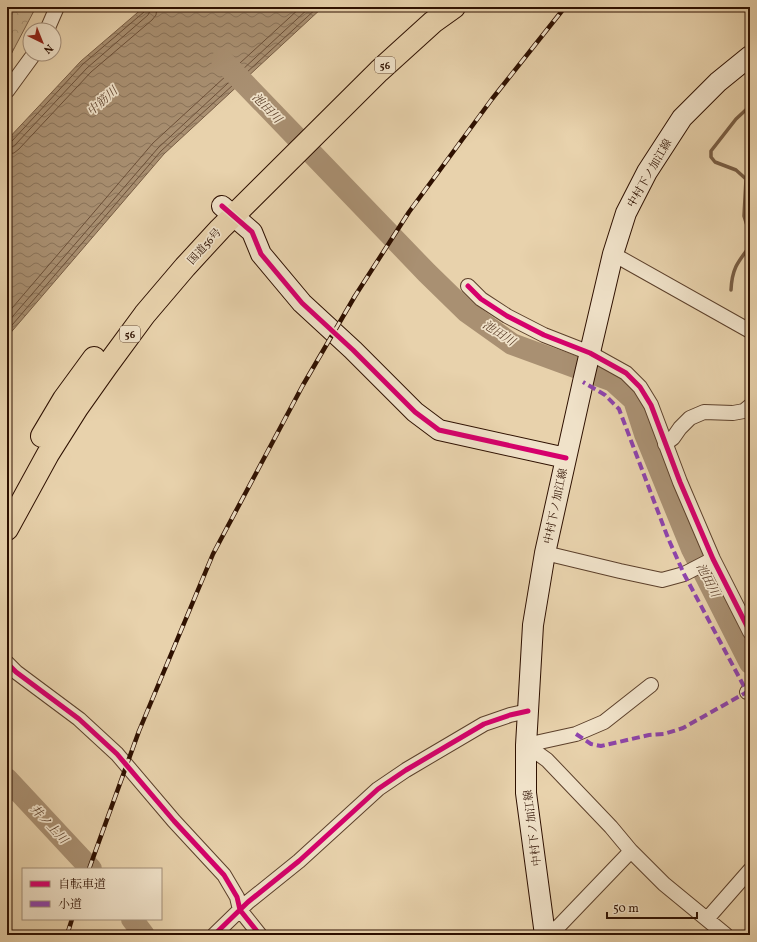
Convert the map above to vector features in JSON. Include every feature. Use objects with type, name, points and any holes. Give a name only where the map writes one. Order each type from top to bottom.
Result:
[{"type":"highway","name":"国道56号","points":[[7,528],[48,454],[77,408],[145,314],[220,229],[228,211],[318,122],[402,32],[432,7]]},
{"type":"highway","name":"国道56号","points":[[318,122],[433,22],[454,7]]},
{"type":"highway","name":"国道56号","points":[[7,498],[64,399],[130,310],[173,258],[211,217],[228,211]]},
{"type":"main road","name":"中村下ノ加江線","points":[[546,935],[526,793],[526,745],[533,625],[545,553],[584,377],[613,254],[626,213],[647,172],[682,118],[718,82],[750,56]]},
{"type":"main road","points":[[228,211],[252,232],[261,254],[302,303],[353,350],[415,412],[439,430],[566,458]]},
{"type":"street","points":[[50,22],[57,7]]},
{"type":"street","points":[[7,91],[28,62]]},
{"type":"street","points":[[613,254],[750,331]]},
{"type":"street","points":[[468,286],[481,299],[506,316],[626,373],[640,387],[650,405],[680,482],[713,559],[750,632]]},
{"type":"street","points":[[665,444],[673,438],[690,418],[704,412],[733,413],[744,411],[750,406]]},
{"type":"street","points":[[545,553],[662,580],[684,574],[713,559]]},
{"type":"street","points":[[7,663],[16,672],[79,719],[117,754],[174,821],[224,875],[237,897],[240,910],[260,935]]},
{"type":"street","points":[[526,745],[576,734],[604,722],[651,685]]},
{"type":"street","points":[[214,935],[248,902],[299,861],[378,789],[406,770],[484,724],[510,715],[528,711]]},
{"type":"street","points":[[526,745],[546,760],[664,884],[726,935]]},
{"type":"street","points":[[546,935],[559,926],[631,851]]},
{"type":"street","points":[[708,919],[750,870]]},
{"type":"green space","points":[[7,7],[36,7],[28,22],[22,22],[22,34],[7,62]]},
{"type":"water","name":"中筋川","points":[[144,7],[323,7],[164,154],[7,337],[7,140],[81,61]]},
{"type":"waterway","points":[[744,7],[750,13]]},
{"type":"waterway","name":"池田川","points":[[222,60],[427,273],[467,312],[512,344],[613,381],[634,400],[645,434],[692,549],[750,663]]},
{"type":"waterway","points":[[750,106],[736,119],[711,151],[711,157],[715,162],[736,170],[746,179],[744,216],[750,235]]},
{"type":"waterway","points":[[731,290],[736,266],[750,246]]},
{"type":"waterway","name":"井ノ上川","points":[[7,779],[90,868]]},
{"type":"waterway","name":"井ノ上川","points":[[133,920],[144,935]]},
{"type":"railway","points":[[89,868],[139,731],[213,554],[303,385],[355,296],[409,212],[492,99],[565,7]]},
{"type":"railway","points":[[67,935],[72,920]]},
{"type":"marked path","points":[[576,734],[591,744],[601,746],[649,735],[664,734],[683,728],[747,692],[684,574],[668,538],[619,409],[605,395],[583,382]]},
{"type":"cycle path","points":[[222,206],[252,232],[261,254],[302,303],[353,350],[415,412],[439,430],[566,458]]},
{"type":"cycle path","points":[[468,286],[481,299],[507,316],[544,335],[590,353],[626,373],[640,387],[651,405],[680,482],[713,559],[750,632]]},
{"type":"cycle path","points":[[7,663],[16,672],[79,719],[117,754],[174,821],[224,875],[237,897],[240,910],[260,935]]},
{"type":"cycle path","points":[[214,935],[248,902],[299,861],[378,789],[406,770],[484,724],[510,715],[528,711]]}]
